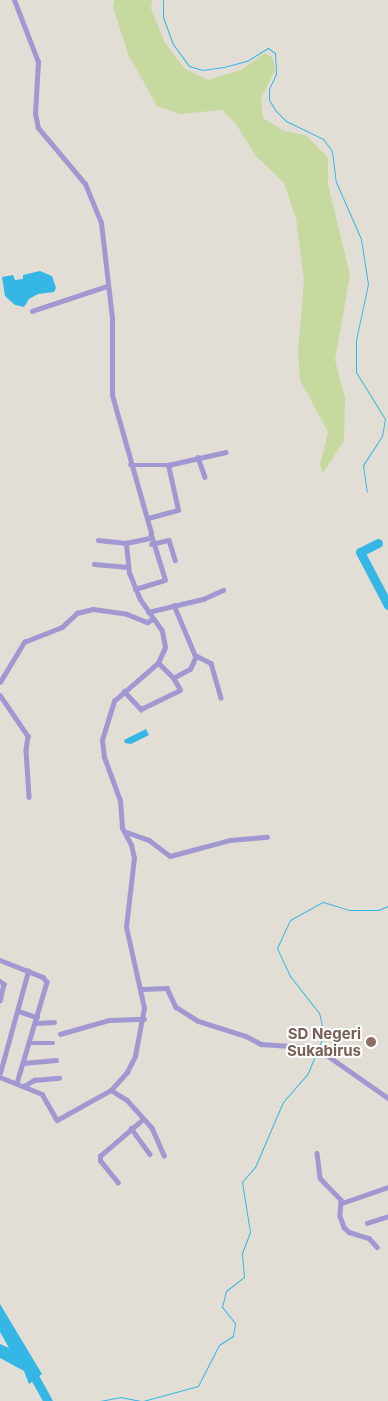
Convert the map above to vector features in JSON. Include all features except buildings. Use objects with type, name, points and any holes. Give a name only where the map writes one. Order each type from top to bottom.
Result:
[{"type":"street","points":[[14,0],[38,62],[36,122],[93,196],[101,223],[113,345],[110,383],[130,465],[148,518],[152,544],[165,580],[135,589]]},
{"type":"street","points":[[32,311],[107,286]]},
{"type":"street","points":[[130,465],[168,465],[226,452]]},
{"type":"street","points":[[198,457],[204,477]]},
{"type":"street","points":[[148,518],[178,510],[168,465]]},
{"type":"street","points":[[98,540],[126,543],[151,536]]},
{"type":"street","points":[[152,544],[169,540],[175,560]]},
{"type":"street","points":[[0,1077],[42,1094],[57,1120],[110,1090],[131,1066],[144,1018],[142,989],[127,935],[126,920],[134,866],[132,845],[123,831],[120,801],[101,743],[112,705],[124,691],[158,663],[163,656],[164,640],[154,619],[135,589],[128,567],[126,543]]},
{"type":"street","points":[[94,564],[128,567]]},
{"type":"street","points":[[148,612],[203,599],[222,590]]},
{"type":"street","points":[[174,605],[196,656],[210,662],[221,698]]},
{"type":"street","points":[[0,682],[24,642],[65,625],[77,613],[93,609],[127,614],[147,622],[154,619]]},
{"type":"street","points":[[173,678],[190,669],[196,656]]},
{"type":"street","points":[[124,691],[143,708],[180,690],[173,678],[158,663]]},
{"type":"street","points":[[0,694],[28,736],[26,750],[30,797]]},
{"type":"street","points":[[123,831],[149,840],[170,856],[230,840],[267,837]]},
{"type":"street","points":[[0,960],[28,971],[47,982],[17,1083]]},
{"type":"street","points":[[0,1073],[28,971]]},
{"type":"street","points":[[0,981],[4,984],[0,1001]]},
{"type":"street","points":[[142,989],[166,988],[176,1007],[198,1021],[246,1036],[261,1044],[309,1048],[321,1051],[388,1098]]},
{"type":"street","points":[[18,1011],[36,1017]]},
{"type":"street","points":[[60,1034],[109,1020],[144,1018]]},
{"type":"street","points":[[35,1023],[54,1022]]},
{"type":"street","points":[[29,1043],[53,1043]]},
{"type":"street","points":[[23,1063],[56,1060]]},
{"type":"street","points":[[24,1086],[34,1080],[59,1078]]},
{"type":"street","points":[[110,1090],[127,1100],[142,1120],[154,1131],[164,1155]]},
{"type":"street","points":[[118,1183],[100,1157],[142,1120]]},
{"type":"street","points":[[131,1128],[150,1154]]},
{"type":"street","points":[[317,1153],[320,1178],[342,1203],[340,1219],[347,1231],[370,1238],[377,1248]]},
{"type":"street","points":[[342,1203],[388,1187]]},
{"type":"street","points":[[367,1223],[388,1216]]},
{"type":"green space","points":[[114,0],[152,0],[151,9],[165,43],[185,69],[208,80],[241,70],[265,53],[273,58],[275,70],[261,99],[263,118],[284,131],[306,135],[328,158],[328,184],[350,275],[335,360],[345,398],[344,441],[323,473],[320,465],[328,432],[300,380],[298,352],[304,280],[296,218],[284,183],[256,156],[236,124],[222,110],[180,114],[157,106],[128,54],[113,7]]},
{"type":"water","points":[[40,271],[52,276],[56,288],[54,292],[38,294],[29,299],[24,307],[15,305],[5,296],[2,277],[13,275],[15,280],[23,279],[23,275]]},
{"type":"water","points":[[146,729],[149,735],[131,744],[125,743],[124,740]]},
{"type":"water","points":[[0,1304],[42,1374],[29,1384],[24,1371],[0,1358],[0,1344],[9,1348],[0,1332]]},
{"type":"waterway","points":[[163,0],[163,17],[173,44],[189,66],[202,70],[224,67],[247,61],[268,48],[275,53],[276,74],[269,89],[269,100],[286,121],[323,139],[332,151],[336,182],[361,239],[368,284],[356,340],[356,372],[385,419],[382,436],[363,465],[367,492]]},
{"type":"waterway","points":[[378,543],[360,552],[388,605]]},
{"type":"waterway","points":[[143,1401],[198,1386],[219,1345],[233,1336],[235,1323],[222,1307],[226,1291],[244,1277],[242,1253],[250,1232],[242,1182],[255,1167],[283,1102],[308,1073],[324,1034],[319,1013],[290,976],[277,948],[290,920],[323,902],[349,910],[378,910],[388,906]]},
{"type":"waterway","points":[[30,1369],[48,1401]]},
{"type":"waterway","points":[[100,1401],[120,1397],[140,1401]]},
{"type":"waterway","points":[[74,1401],[86,1401]]},
{"type":"place","name":"SD Negeri Sukabirus","points":[[371,1042]]}]
